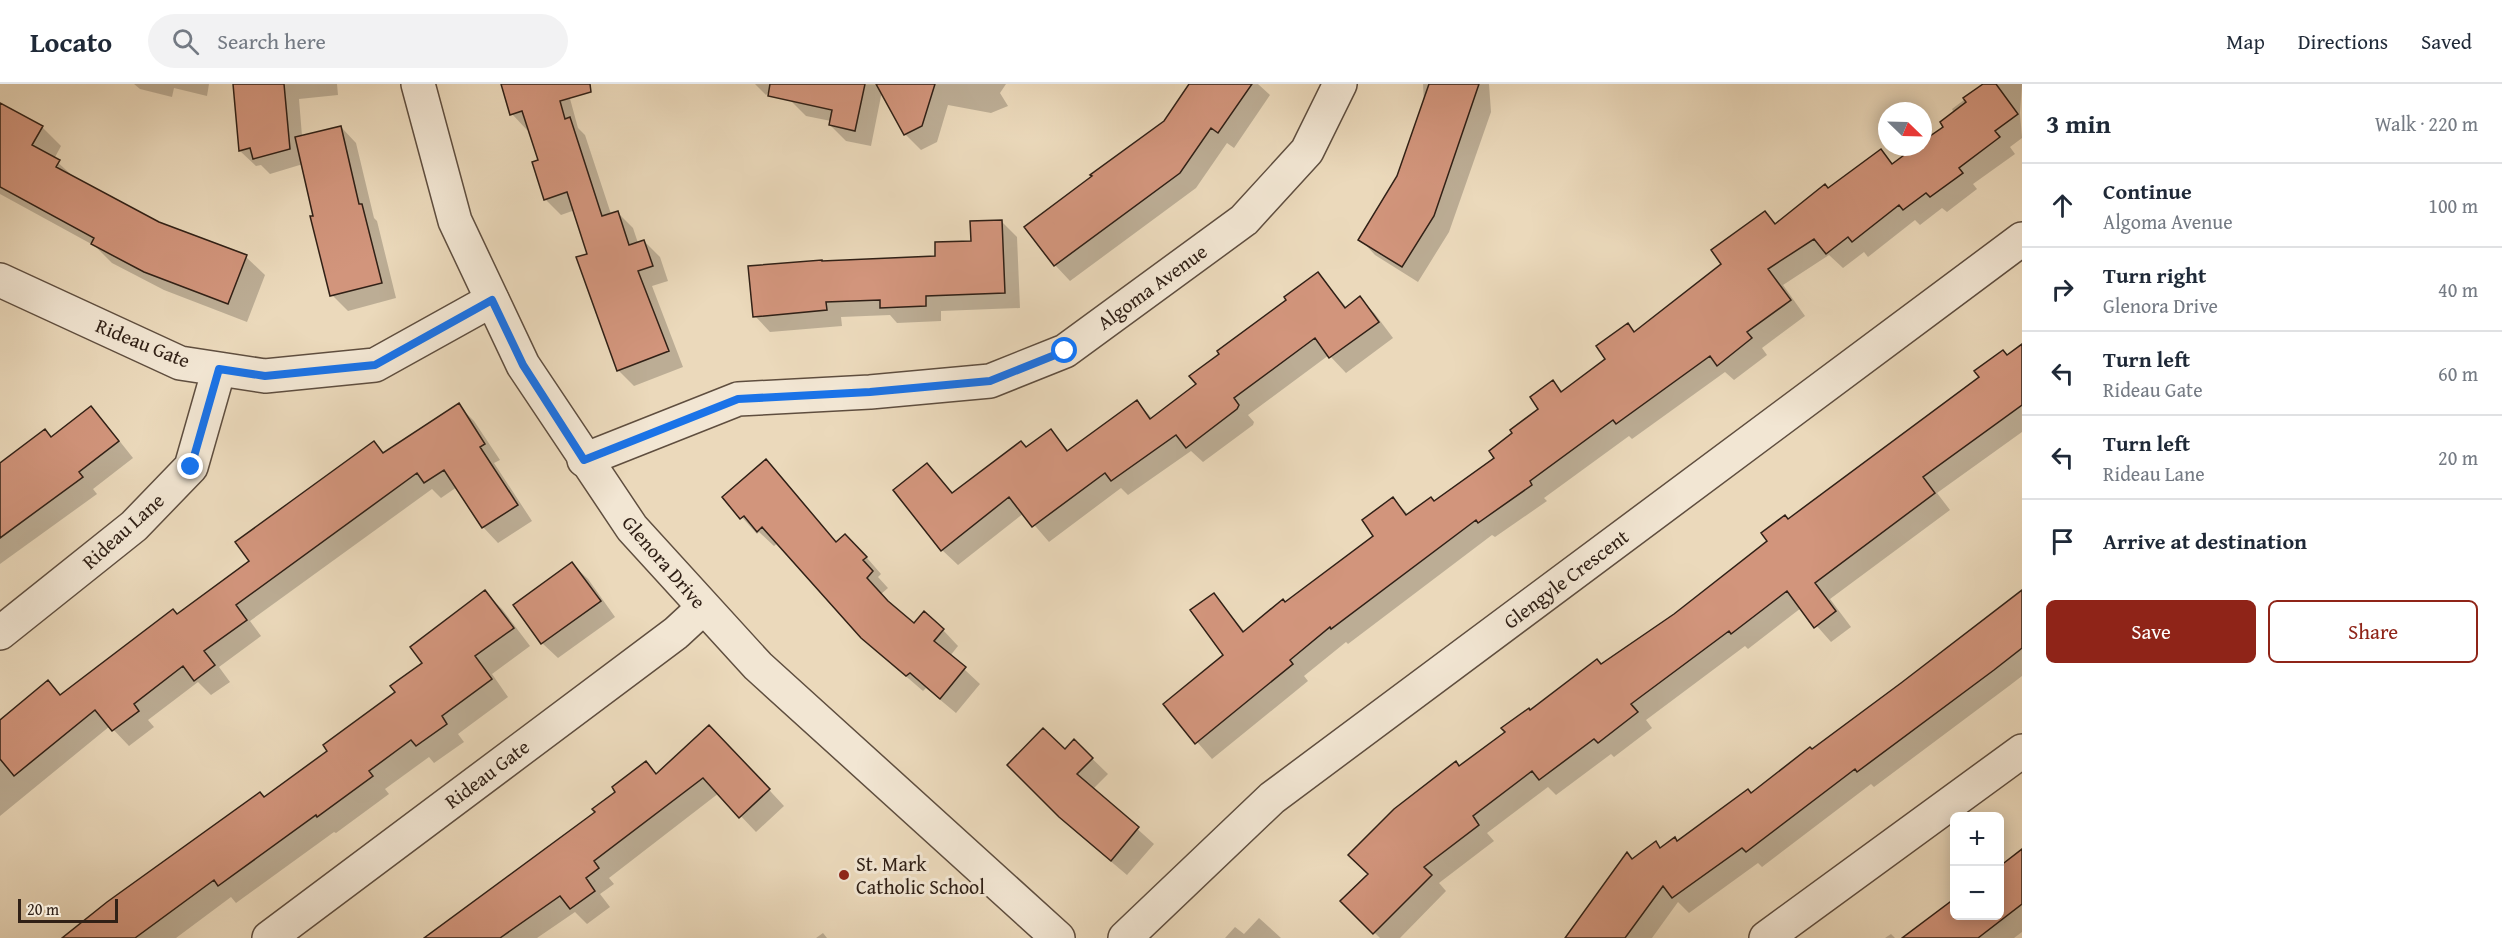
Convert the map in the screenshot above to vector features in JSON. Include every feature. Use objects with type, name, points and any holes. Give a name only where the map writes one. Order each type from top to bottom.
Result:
[{"type":"street","name":"Glenora Drive","points":[[418,84],[455,221],[523,365],[584,460],[632,528],[758,666],[1058,938]]},
{"type":"street","name":"Algoma Avenue","points":[[584,460],[738,399],[870,392],[990,381],[1065,351],[1244,220],[1307,151],[1340,84]]},
{"type":"street","name":"Glengyle Crescent","points":[[1125,938],[1272,798],[2022,239]]},
{"type":"street","name":"Rideau Gate","points":[[0,280],[180,363],[265,376],[375,365],[492,300]]},
{"type":"street","name":"Rideau Lane","points":[[0,633],[134,526],[191,467],[219,369]]},
{"type":"street","name":"Rideau Gate","points":[[269,938],[676,633],[703,608]]},
{"type":"street","points":[[1766,938],[2022,751]]},
{"type":"building","points":[[233,84],[284,84],[290,149],[253,159],[250,148],[239,151]]},
{"type":"building","points":[[501,84],[590,84],[591,92],[560,101],[565,119],[570,117],[602,216],[618,211],[629,245],[644,240],[653,266],[638,271],[669,351],[617,371],[576,257],[587,254],[567,192],[544,200],[532,162],[538,160],[522,111],[510,115]]},
{"type":"building","points":[[770,84],[865,84],[855,131],[829,125],[832,110],[768,96]]},
{"type":"building","points":[[876,84],[935,84],[922,126],[904,135]]},
{"type":"building","points":[[1189,84],[1252,84],[1218,133],[1211,128],[1180,173],[1054,266],[1024,227],[1164,121]]},
{"type":"building","points":[[1429,84],[1479,84],[1434,216],[1402,267],[1358,240],[1397,176]]},
{"type":"building","points":[[1983,84],[1996,84],[2018,114],[1995,131],[2000,137],[1959,168],[1963,173],[1930,197],[1926,193],[1903,210],[1899,205],[1852,242],[1848,237],[1826,254],[1814,239],[1768,269],[1791,300],[1747,332],[1752,338],[1717,366],[1710,356],[1616,424],[1613,420],[1530,481],[1532,485],[1478,523],[1476,520],[1331,629],[1330,627],[1290,660],[1293,664],[1195,744],[1163,704],[1223,655],[1190,610],[1214,593],[1243,632],[1283,599],[1285,602],[1373,536],[1362,520],[1393,497],[1406,515],[1431,497],[1434,501],[1494,458],[1489,451],[1512,433],[1510,430],[1538,409],[1530,397],[1553,380],[1561,392],[1605,359],[1596,346],[1628,323],[1634,332],[1721,264],[1711,250],[1765,211],[1775,224],[1825,184],[1828,188],[1878,151],[1878,156],[1886,156],[1892,164],[1903,156],[1932,156],[1932,135],[1943,127],[1940,122],[1966,102],[1963,98]]},
{"type":"building","points":[[0,103],[43,126],[32,145],[60,160],[56,167],[159,222],[247,255],[228,304],[144,272],[91,244],[94,238],[0,187]]},
{"type":"building","points":[[341,126],[359,204],[362,204],[382,283],[330,296],[310,216],[313,216],[295,137]]},
{"type":"building","points":[[1002,220],[1005,293],[926,296],[926,306],[880,308],[880,300],[826,302],[827,310],[753,317],[748,266],[822,260],[935,256],[935,242],[971,241],[970,221]]},
{"type":"building","points":[[1318,272],[1345,308],[1360,296],[1379,322],[1329,358],[1315,338],[1234,398],[1239,405],[1237,409],[1186,448],[1176,435],[1111,481],[1105,473],[1032,527],[1009,497],[941,551],[893,490],[927,463],[952,493],[1021,441],[1026,447],[1051,429],[1067,451],[1137,400],[1150,419],[1196,384],[1189,376],[1219,354],[1217,351],[1286,300],[1284,297]]},
{"type":"building","points":[[2022,344],[2022,405],[1923,477],[1935,493],[1815,583],[1836,611],[1814,628],[1787,591],[1731,634],[1729,631],[1631,704],[1638,712],[1598,743],[1594,739],[1539,780],[1532,771],[1473,816],[1479,825],[1424,867],[1432,875],[1373,934],[1340,901],[1368,874],[1348,855],[1394,809],[1456,761],[1459,766],[1505,732],[1501,728],[1529,708],[1530,710],[1597,659],[1601,664],[1674,614],[1767,541],[1761,533],[1785,515],[1788,519],[1979,377],[1974,371],[2003,350],[2007,355]]},
{"type":"building","points":[[459,403],[485,444],[480,447],[518,505],[482,528],[444,470],[424,483],[417,473],[236,605],[247,620],[204,651],[215,665],[194,681],[183,666],[134,704],[139,711],[112,731],[95,710],[14,776],[0,759],[0,720],[48,680],[60,695],[173,609],[177,614],[249,561],[235,542],[374,441],[383,453]]},
{"type":"building","points":[[91,406],[119,441],[79,472],[83,477],[0,538],[0,463],[45,429],[51,437]]},
{"type":"building","points":[[766,459],[836,542],[845,534],[867,557],[863,560],[873,571],[867,578],[888,601],[914,623],[924,611],[944,629],[934,641],[966,667],[940,699],[910,673],[906,676],[861,638],[762,527],[757,532],[744,516],[740,519],[722,497]]},
{"type":"building","points":[[572,562],[601,601],[541,644],[513,605]]},
{"type":"building","points":[[485,590],[514,628],[475,656],[492,679],[442,716],[447,724],[416,746],[411,740],[369,771],[373,776],[317,817],[316,815],[218,886],[214,880],[135,938],[62,938],[107,902],[260,792],[264,797],[327,751],[323,745],[395,692],[390,686],[422,663],[410,647]]},
{"type":"building","points":[[2022,590],[2022,648],[1994,670],[1857,772],[1855,769],[1746,852],[1742,848],[1672,898],[1663,886],[1625,938],[1565,938],[1627,852],[1632,859],[1656,841],[1660,848],[1675,837],[1677,841],[1748,789],[1751,793],[1810,747],[1812,749],[1901,683]]},
{"type":"building","points":[[709,725],[770,789],[739,818],[703,778],[594,861],[599,868],[586,878],[595,891],[570,909],[560,896],[500,938],[424,938],[595,812],[592,809],[615,792],[612,787],[646,761],[656,774]]},
{"type":"building","points":[[1043,728],[1065,749],[1074,739],[1093,758],[1077,774],[1139,827],[1111,861],[1059,817],[1007,765]]},
{"type":"building","points":[[2022,849],[2022,904],[2004,918],[2004,866],[2004,863]]},
{"type":"building","points":[[1950,902],[1950,920],[2001,920],[1978,938],[1902,938]]},
{"type":"place","name":"St. Mark Catholic School","points":[[844,875]]},
{"type":"route","points":[[191,467],[219,369],[265,376],[375,365],[492,300],[523,365],[584,460],[738,399],[870,392],[990,381],[1065,351]]}]
